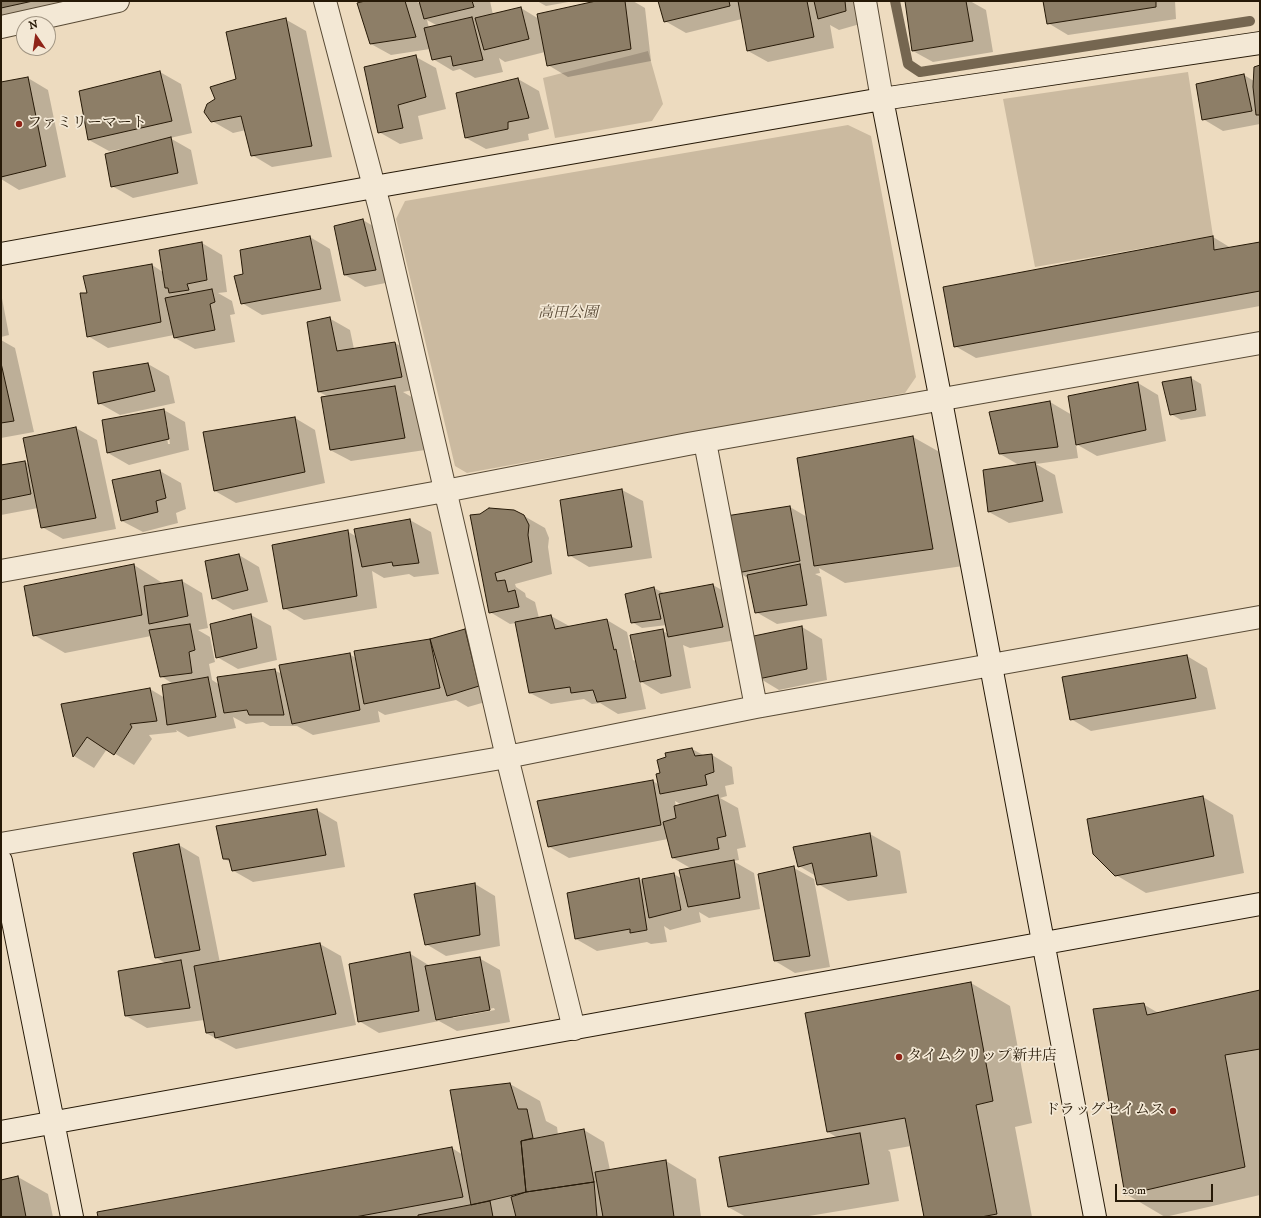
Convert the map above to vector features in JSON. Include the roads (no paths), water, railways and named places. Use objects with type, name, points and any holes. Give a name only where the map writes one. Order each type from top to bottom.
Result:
[{"type":"street","points":[[1,27],[118,1]]},
{"type":"street","points":[[325,1],[374,187],[507,757],[574,1029]]},
{"type":"street","points":[[865,1],[882,99],[941,401],[1095,1217]]},
{"type":"street","points":[[1,254],[374,187],[882,99],[1260,43]]},
{"type":"street","points":[[1,570],[445,492],[705,442],[1260,343]]},
{"type":"street","points":[[705,442],[756,707]]},
{"type":"street","points":[[1,844],[507,757],[756,707],[1260,617]]},
{"type":"street","points":[[1,861],[72,1217]]},
{"type":"street","points":[[1,1132],[53,1124],[574,1029],[1042,942],[1260,904]]},
{"type":"waterway","points":[[895,1],[908,64],[920,72],[1250,21]]},
{"type":"place","name":"ファミリーマート","points":[[19,124]]},
{"type":"place","name":"タイムクリップ新井店","points":[[899,1057]]},
{"type":"place","name":"ドラッグセイムス","points":[[1173,1111]]},
{"type":"park label","name":"高田公園","points":[[568,314]]}]
